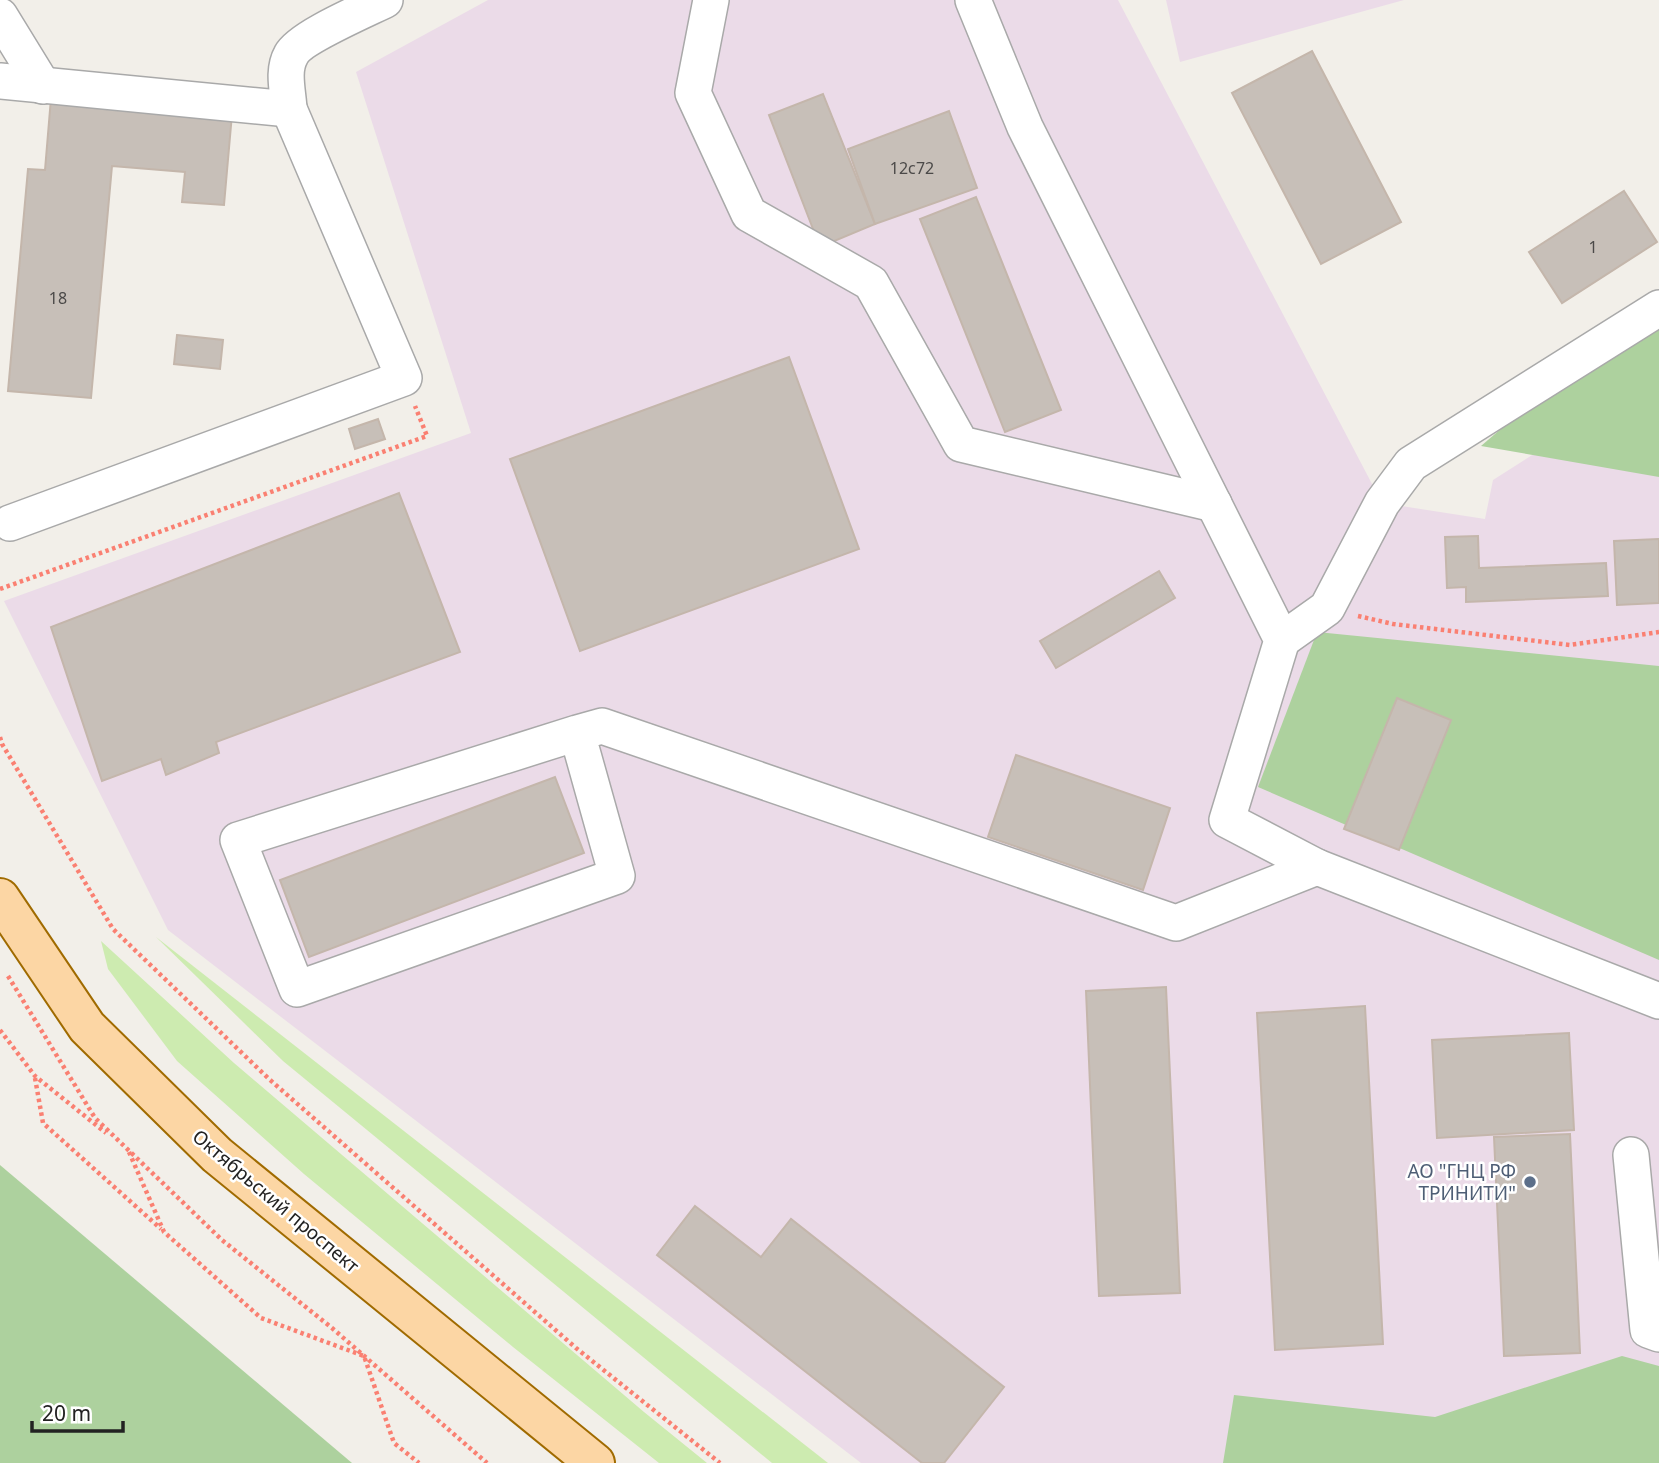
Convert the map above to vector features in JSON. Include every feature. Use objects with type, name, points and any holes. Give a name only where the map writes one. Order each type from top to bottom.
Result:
[{"type":"main road","name":"Октябрьский проспект","points":[[3,910],[87,1027],[217,1155],[595,1463]]},
{"type":"lane","points":[[10,523],[404,378],[289,109],[286,72],[291,53],[308,39],[385,0]]},
{"type":"lane","points":[[711,0],[693,93],[749,214],[871,283],[961,444],[1214,505]]},
{"type":"lane","points":[[972,0],[1025,127],[1282,640]]},
{"type":"lane","points":[[0,16],[43,86]]},
{"type":"lane","points":[[0,81],[289,109]]},
{"type":"lane","points":[[1659,309],[1411,464],[1382,503],[1327,608],[1282,640],[1227,820],[1317,867],[1659,1001]]},
{"type":"lane","points":[[577,733],[617,876],[297,989],[238,840],[577,733],[602,726],[1176,923],[1317,867]]},
{"type":"lane","points":[[1631,1155],[1648,1330],[1659,1334]]},
{"type":"path","points":[[0,589],[427,436],[404,378]]},
{"type":"path","points":[[1327,608],[1392,624],[1570,645],[1659,632]]},
{"type":"path","points":[[0,737],[113,929],[269,1079],[576,1348],[720,1463]]},
{"type":"path","points":[[7,975],[95,1118],[222,1240],[364,1356],[487,1463]]},
{"type":"path","points":[[0,1030],[34,1076],[128,1150],[164,1232]]},
{"type":"path","points":[[34,1076],[43,1123],[261,1318],[364,1356]]},
{"type":"path","points":[[364,1356],[394,1443],[419,1463]]},
{"type":"shaded area","points":[[488,0],[1118,0],[1382,503],[1485,519],[1493,480],[1659,374],[1659,1463],[861,1463],[168,930],[4,601],[471,433],[356,72]]},
{"type":"shaded area","points":[[1166,0],[1404,0],[1180,62]]},
{"type":"green space","points":[[1659,293],[1659,477],[1481,446]]},
{"type":"green space","points":[[1317,632],[1659,666],[1659,960],[1258,787]]},
{"type":"green space","points":[[156,937],[828,1463],[772,1463],[283,1061]]},
{"type":"green space","points":[[101,941],[234,1063],[707,1463],[659,1463],[513,1347],[304,1174],[177,1061],[108,969]]},
{"type":"green space","points":[[0,1165],[352,1463],[0,1463]]},
{"type":"green space","points":[[1622,1356],[1659,1366],[1659,1463],[1223,1463],[1234,1395],[1435,1417]]},
{"type":"building","points":[[1312,51],[1401,222],[1321,264],[1232,93]]},
{"type":"building","points":[[823,94],[875,224],[820,247],[769,115]]},
{"type":"building","points":[[51,98],[232,114],[224,205],[182,202],[185,172],[112,166],[91,398],[8,391],[28,169],[45,170]]},
{"type":"building","points":[[949,111],[977,188],[875,224],[848,149]]},
{"type":"building","points":[[1624,191],[1657,242],[1562,303],[1529,252]]},
{"type":"building","points":[[976,197],[1061,410],[1005,432],[920,219]]},
{"type":"building","points":[[177,335],[223,340],[220,369],[174,364]]},
{"type":"building","points":[[789,357],[859,549],[580,651],[510,459]]},
{"type":"building","points":[[378,419],[385,439],[355,449],[349,429]]},
{"type":"building","points":[[399,493],[460,652],[216,742],[219,753],[166,775],[161,759],[102,781],[51,627]]},
{"type":"building","points":[[1478,536],[1479,568],[1606,563],[1608,596],[1466,602],[1466,587],[1447,588],[1445,537]]},
{"type":"building","points":[[1659,539],[1659,603],[1617,605],[1614,541]]},
{"type":"building","points":[[1159,571],[1175,598],[1056,668],[1040,641]]},
{"type":"building","points":[[1397,698],[1451,720],[1399,850],[1344,829]]},
{"type":"building","points":[[1016,755],[1170,808],[1143,890],[988,837]]},
{"type":"building","points":[[555,777],[584,853],[309,957],[280,880]]},
{"type":"building","points":[[1166,987],[1180,1293],[1099,1296],[1086,991]]},
{"type":"building","points":[[1365,1006],[1383,1344],[1275,1350],[1257,1013]]},
{"type":"building","points":[[1569,1033],[1574,1130],[1437,1138],[1432,1040]]},
{"type":"building","points":[[1570,1134],[1580,1353],[1504,1356],[1494,1137]]},
{"type":"building","points":[[695,1206],[761,1257],[791,1219],[1004,1387],[944,1463],[922,1463],[657,1255]]},
{"type":"place","name":"АО \"ГНЦ РФ ТРИНИТИ\"","points":[[1530,1182]]}]
